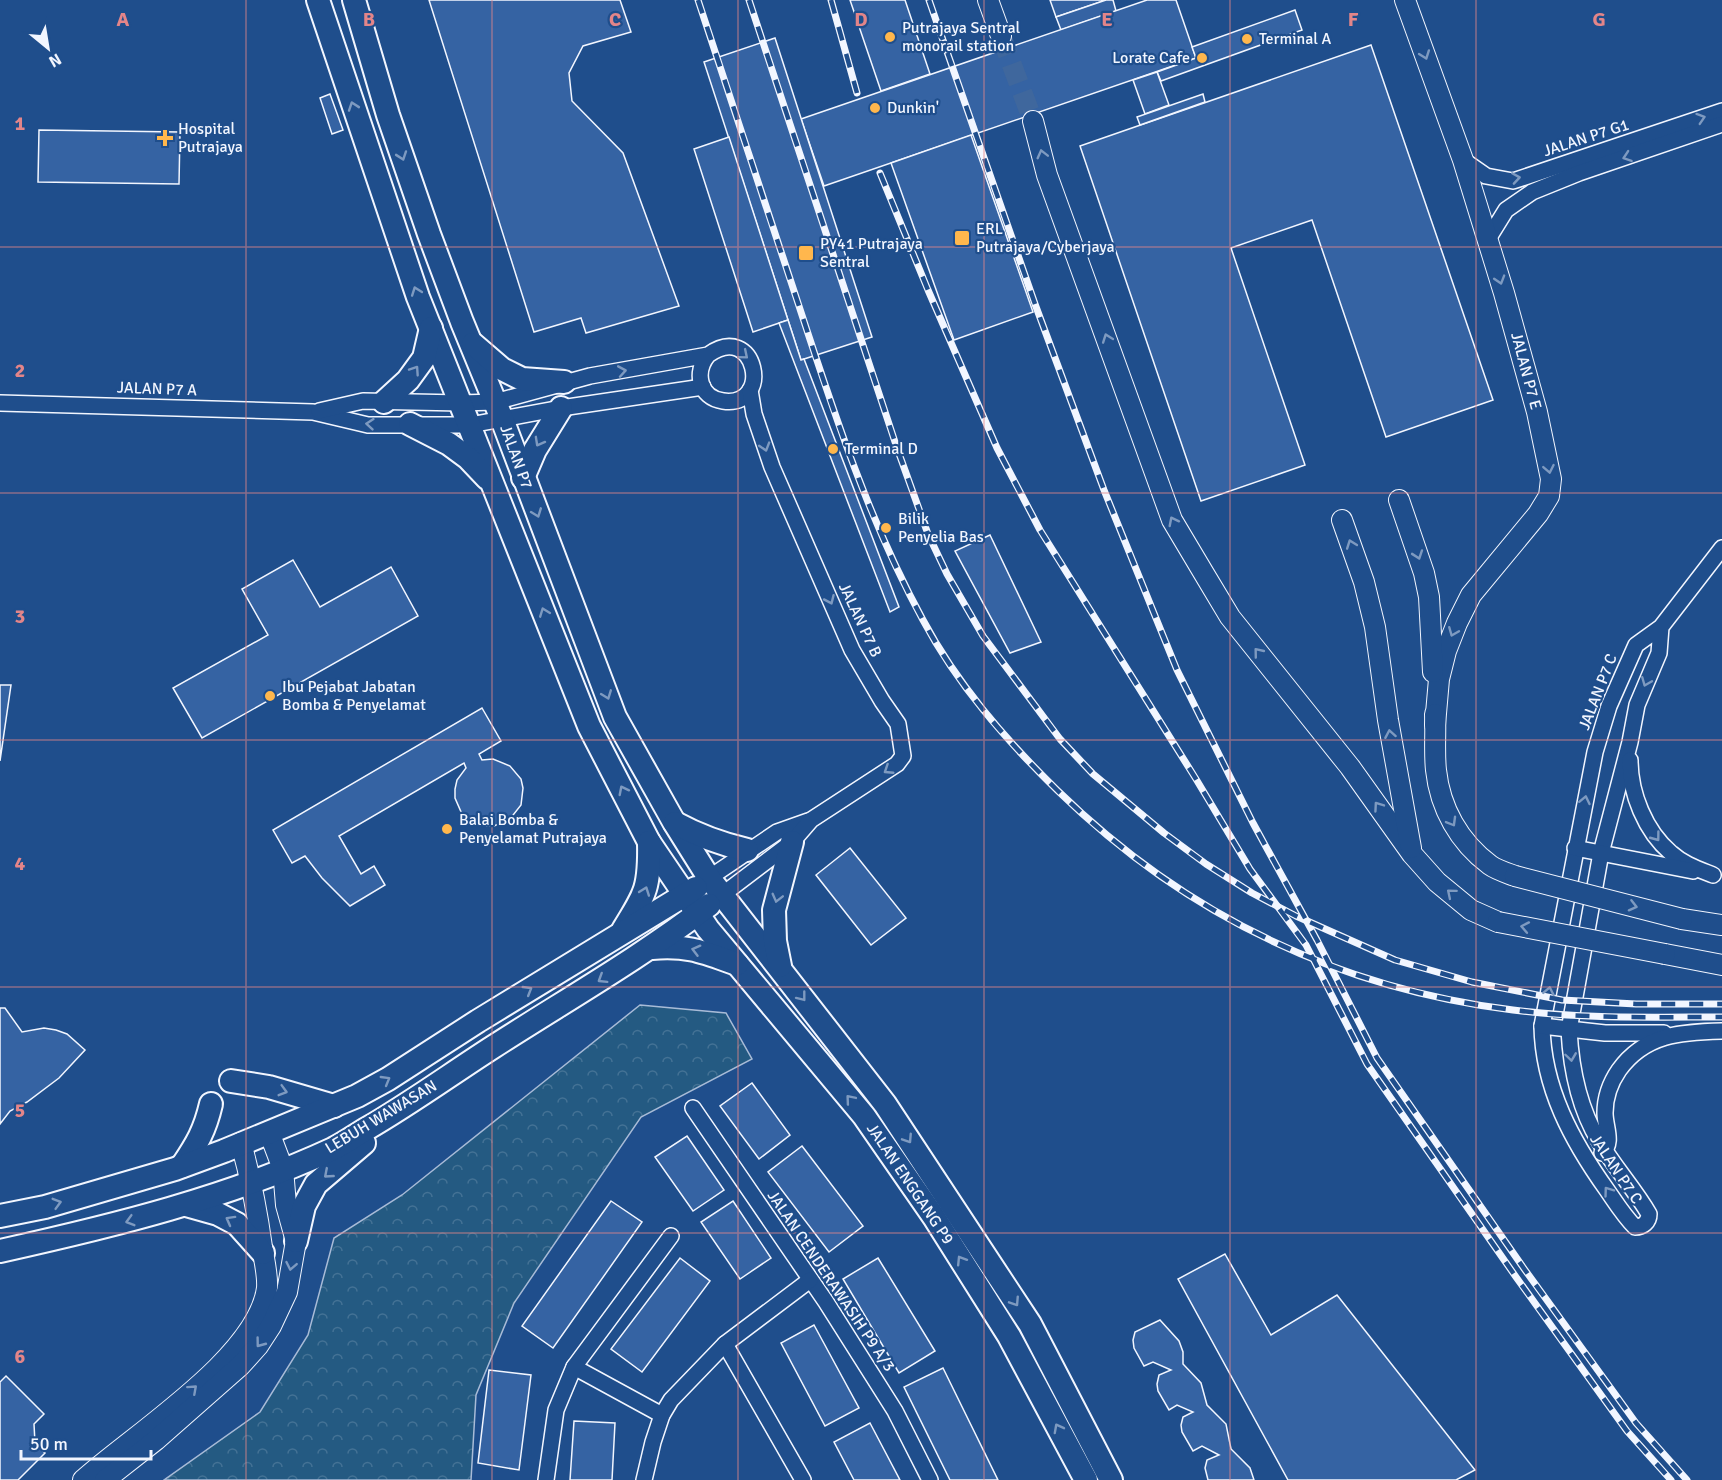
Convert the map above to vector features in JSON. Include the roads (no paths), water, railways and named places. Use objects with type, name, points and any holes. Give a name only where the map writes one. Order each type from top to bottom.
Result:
[{"type":"main road","name":"JALAN P7","points":[[318,0],[414,285],[589,726],[649,842],[692,904]]},
{"type":"main road","name":"JALAN P7","points":[[354,0],[388,115],[429,234],[499,410],[615,717],[674,822],[716,886],[780,970]]},
{"type":"main road","points":[[384,402],[408,380],[423,358],[431,328]]},
{"type":"main road","points":[[470,341],[502,369],[522,380],[564,382]]},
{"type":"main road","points":[[524,478],[535,450],[561,408]]},
{"type":"main road","points":[[410,424],[449,444],[468,458],[496,488]]},
{"type":"main road","points":[[674,822],[698,836],[747,850]]},
{"type":"main road","points":[[621,934],[644,896],[649,879],[649,842]]},
{"type":"main road","points":[[780,970],[775,941],[774,910],[792,842]]},
{"type":"main road","name":"LEBUH WAWASAN","points":[[0,1251],[105,1228],[186,1205],[252,1182],[334,1148],[403,1107],[493,1047],[652,948],[692,904],[716,886]]},
{"type":"main road","name":"LEBUH WAWASAN","points":[[0,1216],[45,1207],[182,1166],[334,1106],[388,1079],[621,934],[692,904]]},
{"type":"main road","name":"JALAN ENGGANG P9","points":[[692,904],[708,929],[864,1116],[934,1217],[1009,1336],[1086,1480]]},
{"type":"main road","points":[[652,948],[671,946],[692,948],[738,965]]},
{"type":"main road","name":"JALAN ENGGANG P9","points":[[780,970],[885,1104],[1030,1324],[1111,1480]]},
{"type":"main road","points":[[231,1081],[269,1087],[334,1106]]},
{"type":"main road","points":[[182,1166],[206,1127],[211,1104]]},
{"type":"main road","points":[[296,1241],[304,1206],[316,1184],[403,1107]]},
{"type":"main road","points":[[186,1205],[218,1214],[237,1224],[263,1253]]},
{"type":"street","points":[[988,0],[1001,36]]},
{"type":"street","name":"JALAN P7 E","points":[[1406,0],[1463,160],[1488,239],[1537,412],[1551,479],[1549,496],[1538,514],[1471,595],[1457,623],[1446,651],[1439,679],[1436,724]]},
{"type":"street","name":"JALAN P7 G1","points":[[1463,160],[1486,176],[1512,181],[1722,111]]},
{"type":"street","points":[[1033,121],[1047,175],[1172,520],[1230,617],[1350,767],[1412,854],[1437,882],[1471,910],[1498,922],[1722,965]]},
{"type":"street","name":"JALAN P7 G1","points":[[1488,239],[1506,210],[1532,192],[1722,124]]},
{"type":"street","name":"JALAN P7 B","points":[[499,410],[564,382],[708,355],[720,348],[733,348],[744,352],[751,362],[755,373],[750,390],[754,414],[772,467],[852,650],[898,724],[903,756],[897,764],[811,820],[777,832],[747,850],[716,886]]},
{"type":"street","points":[[708,355],[703,361],[699,374],[702,387],[710,396],[719,401],[731,402],[741,398],[750,390]]},
{"type":"street","points":[[499,410],[561,408],[702,387]]},
{"type":"street","name":"JALAN P7 A","points":[[313,412],[363,401],[461,403],[499,410]]},
{"type":"street","name":"JALAN P7 A","points":[[0,403],[313,412],[368,425],[470,425],[499,410]]},
{"type":"street","points":[[1399,500],[1424,573],[1429,597],[1436,724],[1436,769],[1441,799],[1450,820],[1466,843],[1491,866],[1515,876],[1682,919],[1722,925]]},
{"type":"street","points":[[1342,520],[1364,582],[1375,627],[1388,720],[1412,854]]},
{"type":"street","name":"JALAN P7 C","points":[[1661,627],[1659,653],[1637,705],[1630,742],[1601,853],[1569,1030],[1570,1054],[1580,1099],[1590,1125],[1605,1151],[1649,1214],[1646,1223],[1635,1227],[1586,1160],[1558,1108],[1547,1075],[1542,1049],[1542,1026],[1595,752],[1609,706],[1636,645],[1661,627],[1722,549]]},
{"type":"street","points":[[1630,742],[1630,778],[1644,819],[1657,839],[1671,854],[1691,867],[1717,875]]},
{"type":"street","name":"JALAN P7 B","points":[[716,886],[792,842],[811,820]]},
{"type":"street","points":[[1575,848],[1717,875]]},
{"type":"street","points":[[1682,919],[1722,917]]},
{"type":"street","points":[[1665,954],[1722,956]]},
{"type":"street","points":[[1542,1026],[1628,1033],[1722,1031]]},
{"type":"street","points":[[1586,1160],[1605,1151],[1608,1141],[1606,1099],[1613,1079],[1624,1062],[1636,1050],[1652,1041],[1675,1034],[1697,1032]]},
{"type":"street","name":"JALAN CENDERAWASIH P9 A/3","points":[[693,1108],[810,1280],[895,1411],[930,1480]]},
{"type":"street","points":[[105,1480],[164,1433],[240,1366],[258,1346],[271,1326],[286,1292],[296,1241],[286,1205],[283,1169],[269,1131]]},
{"type":"street","points":[[83,1480],[165,1414],[224,1360],[243,1341],[261,1311],[267,1286],[252,1182],[241,1143]]},
{"type":"street","points":[[546,1480],[556,1410],[574,1367],[671,1236]]},
{"type":"street","points":[[644,1480],[662,1414],[685,1384],[725,1344],[810,1280]]},
{"type":"street","points":[[725,1344],[803,1480]]},
{"type":"street","points":[[574,1367],[662,1414]]},
{"type":"tunnel","points":[[1001,36],[1033,121]]},
{"type":"railway","points":[[698,0],[826,386],[854,466],[886,544],[923,620],[951,666],[983,710],[1057,790],[1106,834],[1157,874],[1211,908],[1267,938],[1325,963],[1385,984],[1448,999],[1539,1013],[1591,1016],[1722,1017]]},
{"type":"railway","points":[[749,0],[897,448],[928,534],[947,574],[983,636],[1060,739],[1093,774],[1164,833],[1206,864],[1252,893],[1296,916],[1395,960],[1472,982],[1562,1000],[1636,1004],[1722,1004]]},
{"type":"railway","points":[[831,0],[857,93]]},
{"type":"railway","points":[[929,0],[1035,304],[1104,490],[1177,670],[1253,823],[1317,940],[1377,1058],[1525,1270],[1636,1423],[1687,1480]]},
{"type":"railway","points":[[880,173],[997,448],[1040,530],[1250,869],[1306,945],[1367,1064],[1627,1431],[1671,1480]]},
{"type":"place","name":"Putrajaya Sentral monorail station","points":[[890,37]]},
{"type":"place","name":"Terminal A","points":[[1247,39]]},
{"type":"place","name":"Lorate Cafe","points":[[1202,58]]},
{"type":"place","name":"Dunkin'","points":[[875,108]]},
{"type":"place","name":"Hospital Putrajaya","points":[[165,138]]},
{"type":"place","name":"ERL Putrajaya/Cyberjaya","points":[[962,238]]},
{"type":"place","name":"PY41 Putrajaya Sentral","points":[[806,253]]},
{"type":"place","name":"Terminal D","points":[[833,449]]},
{"type":"place","name":"Bilik Penyelia Bas","points":[[886,528]]},
{"type":"place","name":"Ibu Pejabat Jabatan Bomba & Penyelamat","points":[[270,696]]},
{"type":"place","name":"Balai Bomba & Penyelamat Putrajaya","points":[[447,829]]}]
